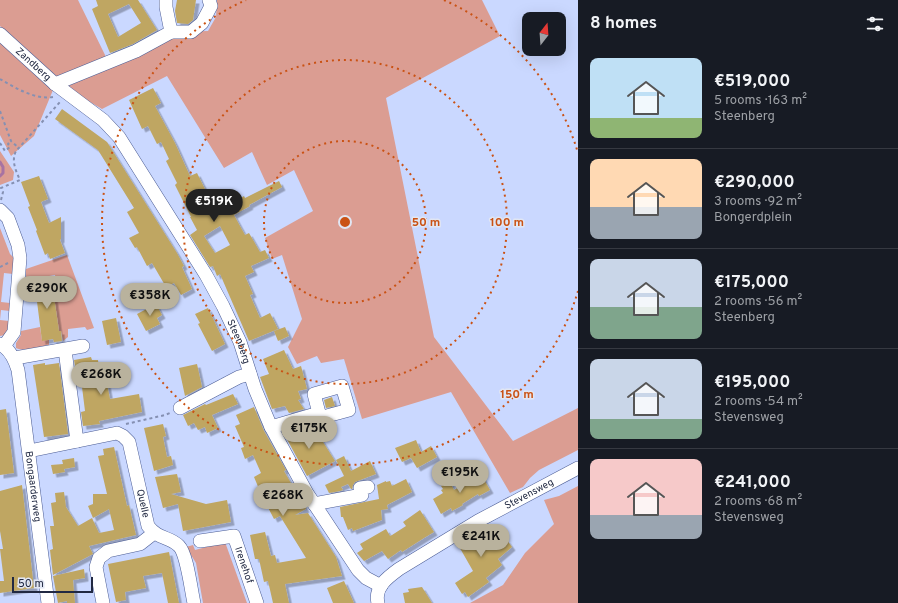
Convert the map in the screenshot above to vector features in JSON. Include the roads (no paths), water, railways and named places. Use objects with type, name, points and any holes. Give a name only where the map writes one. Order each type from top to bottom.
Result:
[{"type":"street","points":[[166,0],[170,32]]},
{"type":"street","points":[[59,92],[170,32],[191,32],[202,23],[211,6],[209,0]]},
{"type":"street","name":"Zandberg","points":[[0,34],[59,92]]},
{"type":"street","name":"Steenberg","points":[[59,92],[103,120],[112,128],[122,142],[206,275],[223,306],[240,342],[258,397],[271,427],[299,480],[358,570],[366,578],[380,586]]},
{"type":"street","points":[[0,210],[8,218],[18,245],[20,258],[15,327],[13,334],[2,345],[16,364],[83,346]]},
{"type":"street","points":[[29,451],[77,441],[65,350]]},
{"type":"street","name":"Bongaarderweg","points":[[16,364],[29,451],[48,603]]},
{"type":"street","points":[[180,408],[239,377],[250,374]]},
{"type":"street","points":[[271,427],[319,413]]},
{"type":"street","name":"Quelle","points":[[77,441],[120,434],[128,442],[148,526],[154,533]]},
{"type":"street","name":"Stevensweg","points":[[380,586],[387,578],[463,529],[578,468]]},
{"type":"street","points":[[314,504],[362,495],[360,488],[368,487]]},
{"type":"street","points":[[103,603],[96,567],[99,558],[108,551],[140,544],[154,533],[179,546],[184,553],[194,603]]},
{"type":"street","name":"Irenehof","points":[[200,541],[234,536],[257,603]]},
{"type":"street","points":[[378,603],[377,600],[380,586]]},
{"type":"waterway","points":[[0,162],[3,167],[3,173],[0,176]]}]
